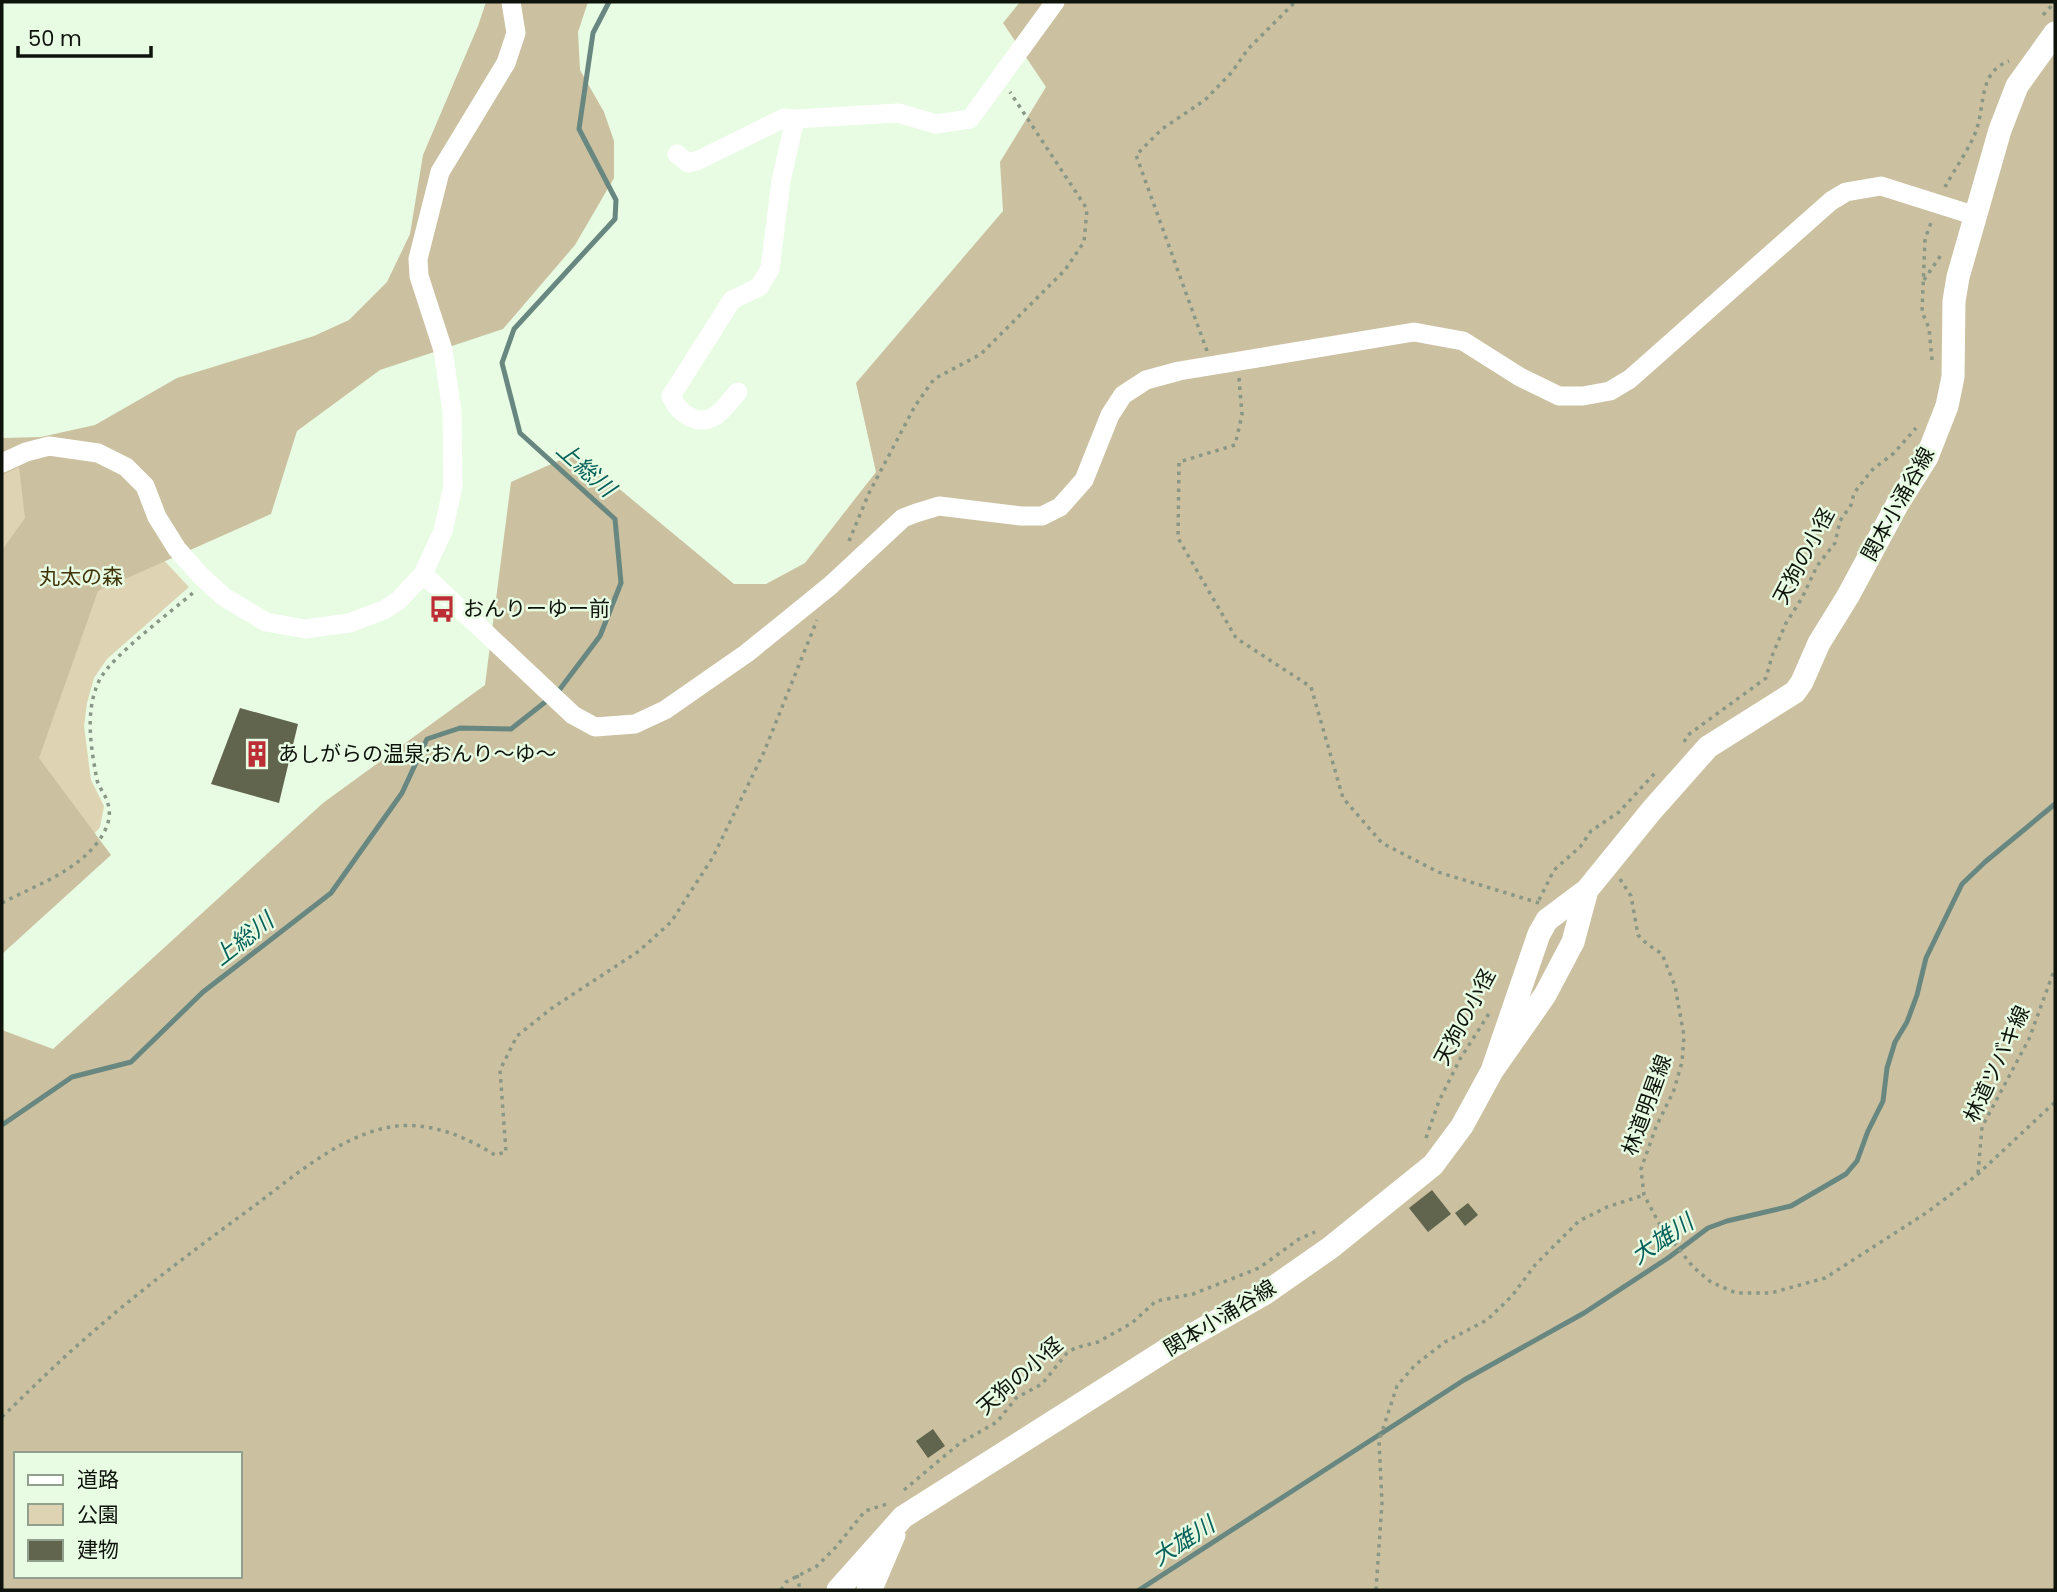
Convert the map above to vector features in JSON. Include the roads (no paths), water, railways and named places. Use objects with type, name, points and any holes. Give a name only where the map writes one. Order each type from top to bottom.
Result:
[{"type":"main road","name":"関本小涌谷線","points":[[1492,1071],[1539,933],[1547,920],[1587,890],[1708,747],[1795,692],[1819,643],[1927,457],[1942,419],[1953,377],[1954,301],[2000,130],[2017,86],[2055,33]]},
{"type":"main road","name":"関本小涌谷線","points":[[838,1590],[896,1506],[1264,1294],[1330,1248],[1433,1165],[1462,1126],[1492,1071],[1545,995],[1573,942],[1587,890]]},
{"type":"main road","points":[[868,1590],[874,1582],[896,1506]]},
{"type":"street","points":[[2,463],[26,452],[49,446],[98,453],[126,467],[145,486],[157,517],[177,549],[224,597],[266,622],[306,629],[349,623],[384,610],[399,600],[423,574],[443,531],[453,486],[452,412],[443,350],[419,276],[418,259],[439,172],[506,63],[516,33],[511,2]]},
{"type":"street","points":[[677,154],[688,163],[699,160],[784,118],[898,113],[936,124],[970,118],[1055,2]]},
{"type":"street","points":[[738,392],[718,415],[702,420],[687,417],[676,409],[671,396],[732,300],[759,287],[770,269],[781,181],[795,119]]},
{"type":"street","points":[[423,574],[573,715],[595,727],[635,724],[665,710],[747,653],[831,585],[903,518],[939,506],[1021,516],[1042,516],[1060,507],[1084,480],[1111,415],[1123,395],[1146,380],[1414,332],[1463,341],[1559,396],[1583,396],[1610,391],[1630,379],[1831,201],[1846,192],[1881,186],[1976,216]]},
{"type":"waterway","name":"上総川","points":[[557,693],[600,636],[621,583],[615,519],[520,433],[502,363],[514,329],[615,219],[616,200],[579,129],[593,33],[609,2]]},
{"type":"waterway","name":"上総川","points":[[2,1125],[72,1077],[131,1062],[203,992],[331,893],[402,793],[427,739],[460,728],[511,729],[549,699]]},
{"type":"waterway","name":"大雄川","points":[[1139,1590],[1464,1380],[1584,1313],[1668,1258],[1708,1228],[1791,1206],[1846,1174],[1857,1161],[1883,1101],[1887,1068],[1895,1042],[1907,1022],[1917,995],[1926,958],[1962,884],[2055,804]]},
{"type":"place","name":"おんりーゆー前","points":[[442,609]]},
{"type":"place","name":"あしがらの温泉;おんり〜ゆ〜","points":[[257,754]]},
{"type":"park label","name":"丸太の森","points":[[81,577]]}]
